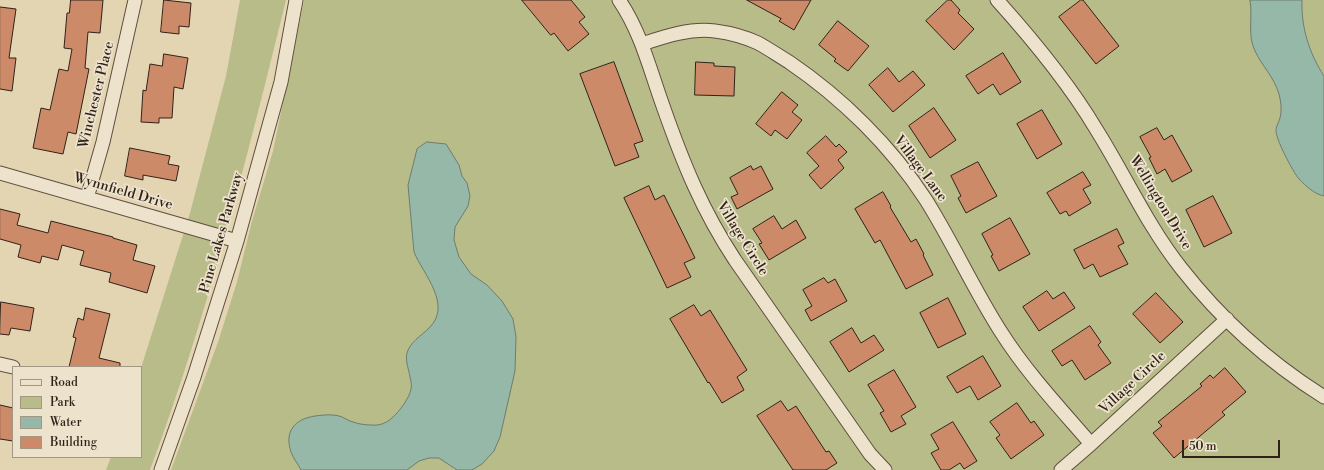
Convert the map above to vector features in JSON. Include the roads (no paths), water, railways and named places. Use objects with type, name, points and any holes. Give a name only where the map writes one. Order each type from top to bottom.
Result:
[{"type":"street","name":"Winchester Place","points":[[88,198],[105,134],[135,0]]},
{"type":"street","name":"Pine Lakes Parkway","points":[[161,470],[196,370],[237,241],[281,82],[296,0]]},
{"type":"street","name":"Village Circle","points":[[619,0],[642,44],[682,160],[701,202],[717,232],[870,454],[885,470]]},
{"type":"street","name":"Wellington Drive","points":[[997,0],[1040,49],[1066,83],[1096,129],[1163,244],[1193,283],[1226,319],[1268,356],[1290,374],[1324,397]]},
{"type":"street","name":"Village Lane","points":[[642,44],[676,34],[698,30],[716,31],[737,35],[758,43],[776,54],[810,77],[844,106],[883,145],[915,184],[945,231],[983,303],[1003,334],[1042,388],[1091,444]]},
{"type":"street","name":"Wynnfield Drive","points":[[0,173],[237,241]]},
{"type":"street","name":"Village Circle","points":[[1061,470],[1226,319]]},
{"type":"street","points":[[0,364],[12,367]]},
{"type":"water","points":[[1250,0],[1302,0],[1303,20],[1307,40],[1314,58],[1324,76],[1324,196],[1314,192],[1299,179],[1289,163],[1278,140],[1276,127],[1281,112],[1280,97],[1274,82],[1255,51],[1251,39]]},
{"type":"water","points":[[427,142],[446,144],[459,165],[462,176],[467,183],[470,196],[468,206],[455,227],[454,240],[459,257],[471,274],[487,285],[502,301],[513,319],[516,337],[515,371],[500,437],[494,451],[482,464],[472,470],[457,470],[439,458],[429,458],[419,461],[407,470],[301,470],[289,445],[290,432],[297,423],[308,418],[336,415],[360,424],[383,424],[395,415],[409,396],[411,385],[407,362],[408,349],[436,319],[438,310],[434,290],[414,252],[408,185],[417,149]]}]
